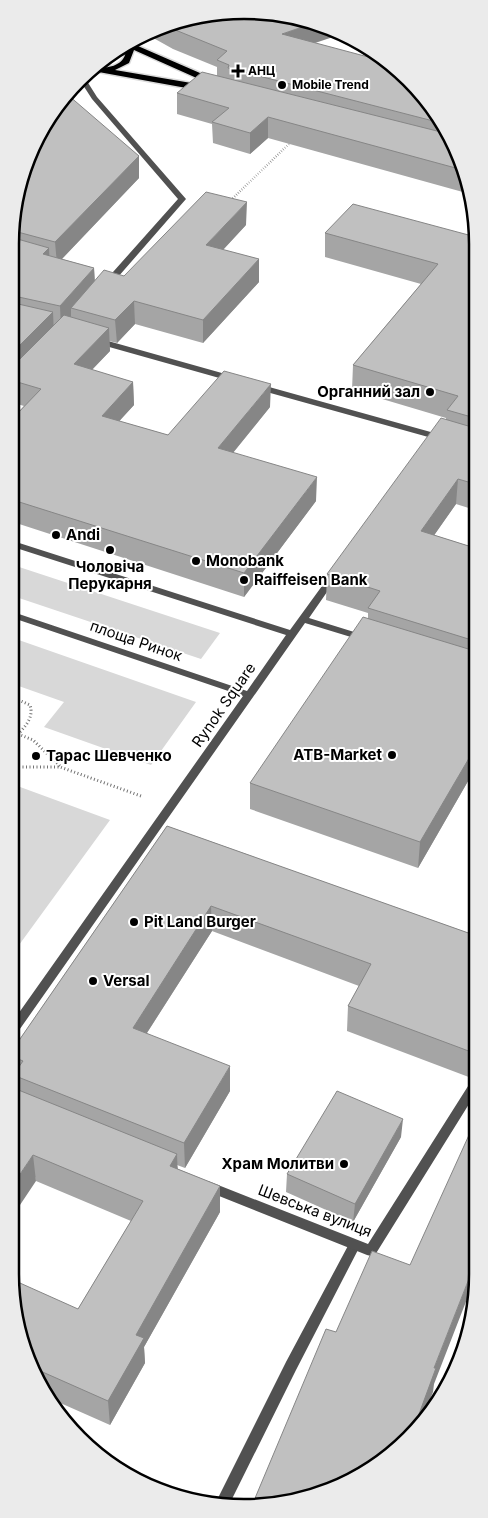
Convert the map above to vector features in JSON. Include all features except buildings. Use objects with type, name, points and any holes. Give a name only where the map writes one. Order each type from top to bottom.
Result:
[{"type":"main road","points":[[134,47],[224,87]]},
{"type":"main road","points":[[108,70],[128,61],[131,56],[130,50]]},
{"type":"main road","points":[[102,70],[214,91]]},
{"type":"street","points":[[86,84],[94,98],[182,198],[101,291]]},
{"type":"street","points":[[98,281],[107,283]]},
{"type":"street","points":[[89,340],[243,382]]},
{"type":"street","points":[[252,385],[432,440],[451,441]]},
{"type":"street","points":[[19,546],[292,634]]},
{"type":"street","name":"Rynok Square","points":[[19,1022],[161,828],[250,695],[337,572]]},
{"type":"street","name":"площа Ринок","points":[[19,617],[250,695]]},
{"type":"street","points":[[303,619],[375,642]]},
{"type":"street","name":"Шевська вулиця","points":[[201,1183],[354,1246],[371,1251],[469,1094]]},
{"type":"street","points":[[225,1498],[354,1246]]},
{"type":"path","points":[[230,201],[297,136]]},
{"type":"path","points":[[19,700],[30,705],[32,710],[32,716],[19,733]]},
{"type":"path","points":[[19,734],[33,740],[60,767]]},
{"type":"path","points":[[19,767],[60,767],[141,796]]},
{"type":"shaded area","points":[[19,567],[220,633],[201,659],[19,598]]},
{"type":"shaded area","points":[[19,640],[196,702],[151,765],[44,727],[64,702],[19,686]]},
{"type":"shaded area","points":[[19,787],[110,820],[19,945]]},
{"type":"place","name":"АНЦ","points":[[238,71]]},
{"type":"place","name":"Mobile Trend","points":[[282,85]]},
{"type":"place","name":"Органний зал","points":[[430,392]]},
{"type":"place","name":"Andi","points":[[56,535]]},
{"type":"place","name":"Чоловіча Перукарня","points":[[110,550]]},
{"type":"place","name":"Monobank","points":[[196,561]]},
{"type":"place","name":"Raiffeisen Bank","points":[[244,580]]},
{"type":"place","name":"ATB-Market","points":[[392,755]]},
{"type":"place","name":"Тарас Шевченко","points":[[36,756]]},
{"type":"place","name":"Pit Land Burger","points":[[134,922]]},
{"type":"place","name":"Versal","points":[[93,981]]},
{"type":"place","name":"Храм Молитви","points":[[344,1164]]}]
